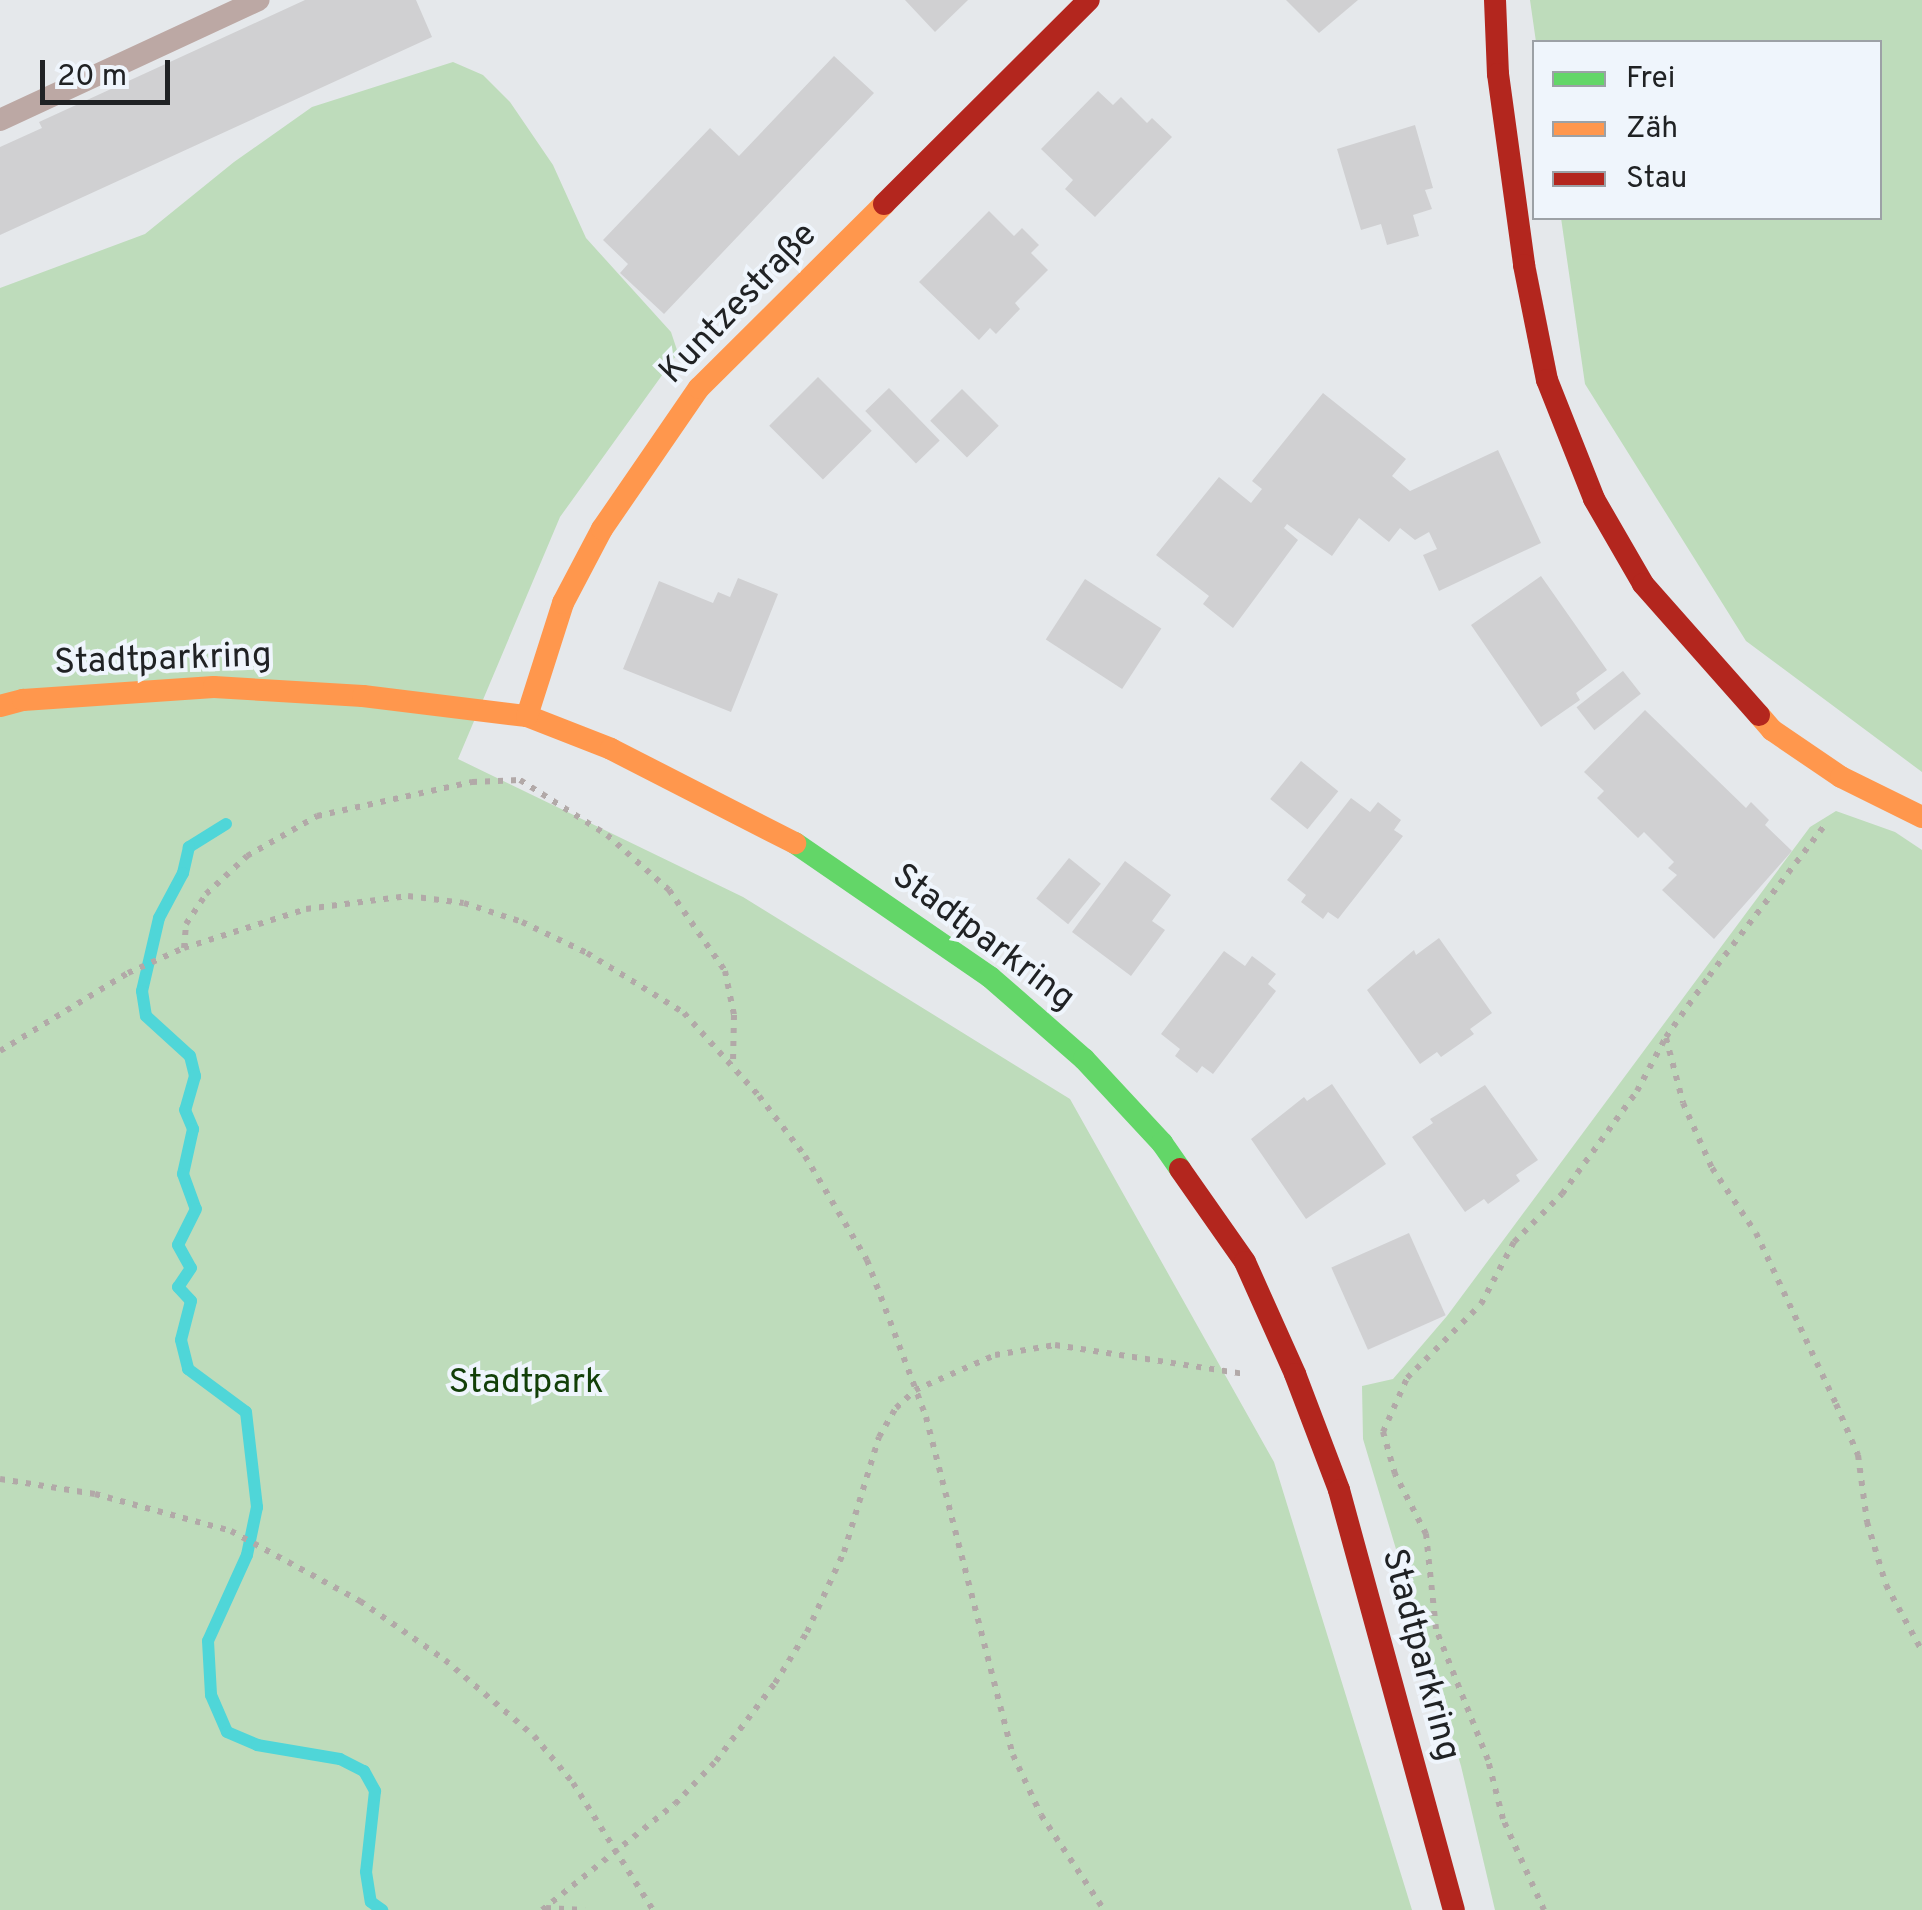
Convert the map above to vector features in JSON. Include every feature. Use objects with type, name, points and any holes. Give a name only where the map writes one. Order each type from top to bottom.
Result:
[{"type":"street","name":"Kuntzestraße","points":[[527,716],[564,603],[602,529],[699,388],[1089,0]]},
{"type":"street","points":[[1496,0],[1498,74],[1524,264],[1546,380],[1594,499],[1643,584],[1772,730],[1841,777],[1922,818]]},
{"type":"street","name":"Stadtparkring","points":[[0,706],[22,700],[214,687],[363,696],[527,716],[610,748],[806,849],[887,910],[990,978],[1084,1059],[1162,1143],[1245,1262],[1296,1374],[1338,1490],[1454,1910]]},
{"type":"lane","points":[[0,120],[258,0]]},
{"type":"path","points":[[1544,1910],[1503,1818],[1488,1760],[1436,1629],[1426,1534],[1395,1474],[1383,1432],[1407,1378],[1480,1304],[1514,1242],[1562,1194],[1637,1091],[1666,1037],[1752,917],[1843,803],[1841,777]]},
{"type":"path","points":[[184,948],[186,924],[206,894],[247,856],[304,823],[472,782],[520,780],[608,835],[669,890],[725,971],[734,1015],[732,1065]]},
{"type":"path","points":[[0,1052],[128,974],[184,948],[267,919],[337,904],[408,896],[464,903],[522,922],[638,983],[684,1013],[732,1065],[805,1156],[867,1260],[937,1454],[973,1615],[1013,1755],[1041,1814],[1104,1910]]},
{"type":"path","points":[[1666,1037],[1683,1103],[1712,1168],[1756,1233],[1844,1420],[1858,1455],[1868,1522],[1886,1586],[1922,1651]]},
{"type":"path","points":[[544,1909],[619,1852],[716,1760],[774,1684],[807,1632],[844,1552],[880,1437],[896,1408],[916,1390],[995,1355],[1055,1345],[1122,1352],[1242,1374],[1296,1374]]},
{"type":"path","points":[[0,1480],[95,1494],[231,1531],[360,1601],[498,1703],[573,1783],[653,1910]]},
{"type":"path","points":[[544,1909],[584,1910]]},
{"type":"green space","points":[[1530,0],[1922,0],[1922,772],[1746,641],[1585,384],[1561,220],[1882,220],[1882,40],[1536,40]]},
{"type":"green space","name":"Stadtpark","points":[[453,62],[483,75],[510,102],[553,165],[586,238],[671,332],[678,353],[560,517],[458,759],[743,897],[1070,1099],[1274,1462],[1412,1910],[0,1910],[0,288],[145,234],[234,162],[312,107]]},
{"type":"green space","points":[[1836,811],[1895,832],[1922,850],[1922,1910],[1495,1910],[1461,1766],[1363,1439],[1362,1386],[1393,1379],[1447,1316],[1810,827]]},
{"type":"building","points":[[305,0],[416,0],[432,37],[0,235],[0,147],[42,128],[39,122]]},
{"type":"building","points":[[905,0],[968,0],[935,32]]},
{"type":"building","points":[[1286,0],[1358,0],[1319,33]]},
{"type":"building","points":[[834,56],[874,93],[664,314],[620,273],[628,264],[603,240],[710,128],[739,156]]},
{"type":"building","points":[[1098,91],[1113,105],[1121,97],[1147,123],[1152,118],[1172,137],[1095,217],[1065,189],[1073,180],[1041,149]]},
{"type":"building","points":[[1415,125],[1433,188],[1425,190],[1432,209],[1413,215],[1419,236],[1387,245],[1381,224],[1361,230],[1337,149]]},
{"type":"building","points":[[989,211],[1014,236],[1022,228],[1039,245],[1031,253],[1048,270],[1015,303],[1020,309],[996,334],[990,328],[979,340],[919,282]]},
{"type":"building","points":[[818,377],[872,431],[823,480],[769,426]]},
{"type":"building","points":[[889,388],[940,441],[916,463],[865,411]]},
{"type":"building","points":[[962,389],[999,426],[967,458],[930,421]]},
{"type":"building","points":[[1323,393],[1406,459],[1392,476],[1410,491],[1498,450],[1541,543],[1439,591],[1423,555],[1437,549],[1429,532],[1415,540],[1400,528],[1389,542],[1359,518],[1332,556],[1287,524],[1284,528],[1298,540],[1233,628],[1203,604],[1209,596],[1156,555],[1219,477],[1251,503],[1262,489],[1252,481]]},
{"type":"building","points":[[1541,576],[1607,670],[1576,693],[1580,700],[1541,727],[1471,625]]},
{"type":"building","points":[[738,578],[778,594],[731,712],[623,669],[659,581],[713,603],[718,592],[730,597]]},
{"type":"building","points":[[1085,579],[1161,629],[1122,689],[1046,639]]},
{"type":"building","points":[[1623,671],[1641,694],[1594,730],[1577,707]]},
{"type":"building","points":[[1645,710],[1746,808],[1751,802],[1769,820],[1765,825],[1792,851],[1714,939],[1662,890],[1677,875],[1668,868],[1674,862],[1644,832],[1638,838],[1597,798],[1604,791],[1584,772]]},
{"type":"building","points":[[1301,761],[1338,791],[1307,829],[1270,799]]},
{"type":"building","points":[[1351,798],[1370,812],[1378,802],[1401,820],[1394,830],[1403,836],[1338,919],[1328,912],[1323,919],[1301,902],[1306,895],[1287,880]]},
{"type":"building","points":[[1069,858],[1101,884],[1068,924],[1036,898]]},
{"type":"building","points":[[1125,861],[1171,895],[1152,921],[1165,930],[1131,976],[1072,932]]},
{"type":"building","points":[[1439,938],[1492,1013],[1470,1029],[1474,1034],[1441,1057],[1437,1052],[1420,1064],[1367,990],[1414,950],[1416,955]]},
{"type":"building","points":[[1224,951],[1245,966],[1252,956],[1276,974],[1268,984],[1276,991],[1213,1074],[1202,1066],[1197,1073],[1175,1056],[1180,1049],[1161,1034]]},
{"type":"building","points":[[1332,1084],[1386,1164],[1306,1219],[1251,1139],[1304,1097],[1307,1101]]},
{"type":"building","points":[[1485,1085],[1538,1160],[1516,1175],[1520,1181],[1488,1204],[1484,1199],[1465,1212],[1412,1137],[1433,1123],[1430,1119]]},
{"type":"building","points":[[1409,1233],[1446,1315],[1368,1350],[1331,1268]]},
{"type":"waterway","points":[[226,824],[189,847],[183,873],[159,918],[142,991],[146,1016],[190,1056],[195,1076],[185,1110],[193,1129],[183,1174],[196,1209],[178,1245],[191,1268],[178,1287],[191,1301],[181,1340],[188,1369],[246,1412],[257,1507],[247,1555],[208,1641],[211,1695],[227,1732],[257,1745],[340,1759],[364,1771],[375,1791],[366,1872],[371,1902],[382,1910]]},
{"type":"traffic: fast","points":[[795,843],[990,977],[1084,1059],[1162,1143],[1180,1169]]},
{"type":"traffic: slow","points":[[527,716],[563,603],[602,529],[699,388],[884,204]]},
{"type":"traffic: slow","points":[[0,706],[23,700],[214,687],[363,696],[527,716],[611,749],[795,843]]},
{"type":"traffic: slow","points":[[1759,715],[1772,730],[1841,777],[1922,817]]},
{"type":"traffic: jam","points":[[884,204],[1089,0]]},
{"type":"traffic: jam","points":[[1495,0],[1498,74],[1524,265],[1547,380],[1594,499],[1643,584],[1759,715]]},
{"type":"traffic: jam","points":[[1180,1169],[1245,1262],[1295,1374],[1339,1490],[1454,1910]]}]
